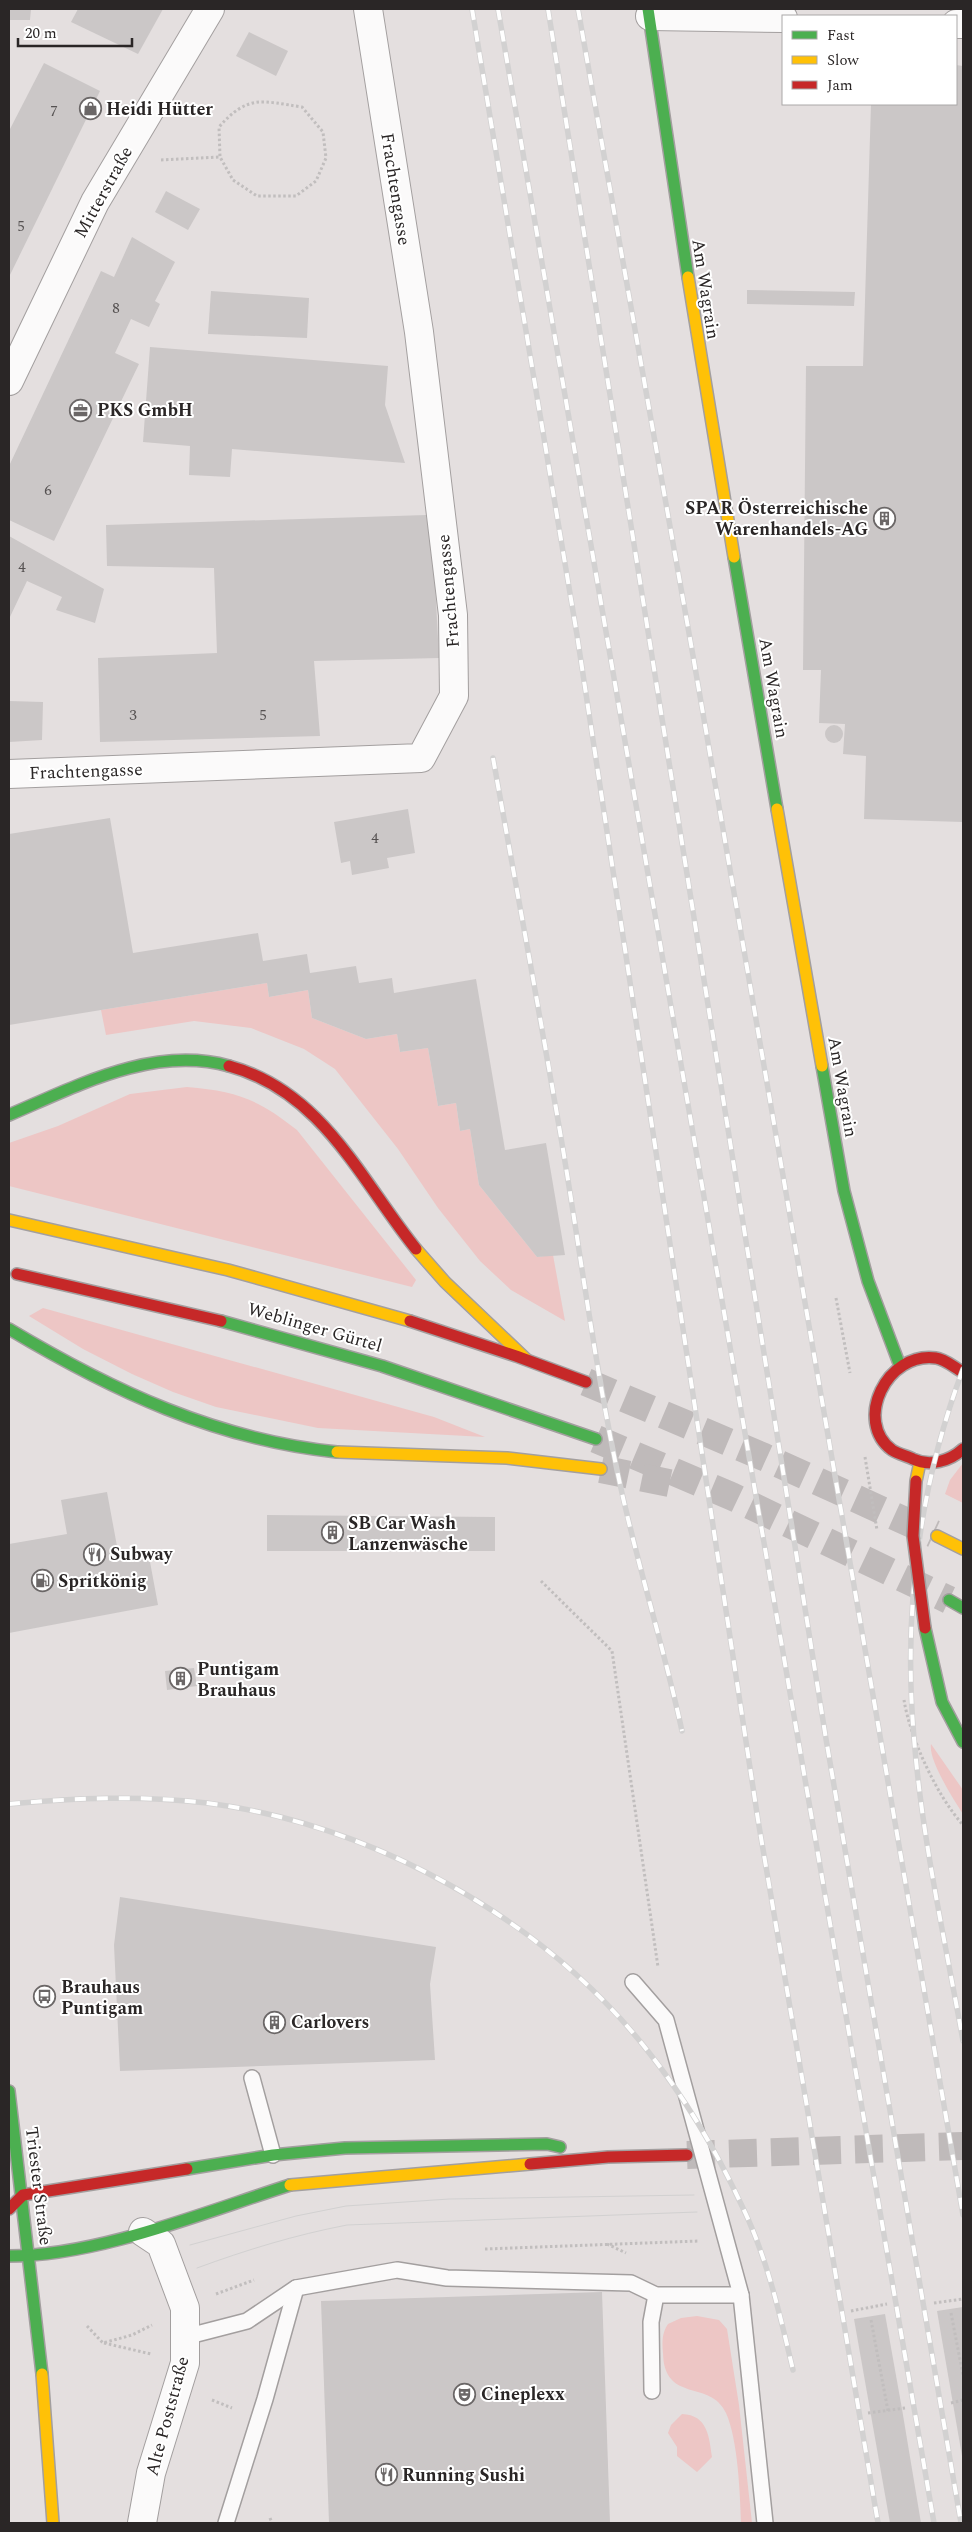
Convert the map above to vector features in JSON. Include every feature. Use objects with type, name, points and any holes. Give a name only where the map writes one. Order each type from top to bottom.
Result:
[{"type":"main road","name":"Am Wagrain","points":[[649,12],[678,227],[702,375],[842,1181],[868,1281],[900,1366]]},
{"type":"main road","points":[[9,1115],[123,1070],[156,1062],[189,1060],[228,1065],[264,1077],[294,1095],[320,1120],[342,1146],[422,1257],[526,1359]]},
{"type":"main road","name":"Weblinger Gürtel","points":[[9,1220],[171,1255],[365,1306],[526,1359],[586,1382]]},
{"type":"main road","name":"Weblinger Gürtel","points":[[17,1274],[91,1288],[270,1332],[451,1387],[596,1439]]},
{"type":"main road","points":[[9,1329],[54,1357],[123,1394],[175,1415],[266,1441],[318,1450],[371,1454],[514,1458],[601,1469]]},
{"type":"main road","points":[[963,1372],[953,1363],[939,1358],[918,1359],[900,1366],[888,1375],[881,1385],[875,1410],[876,1423],[889,1446],[900,1455],[920,1462],[943,1461],[963,1449]]},
{"type":"main road","points":[[920,1462],[913,1510],[913,1551],[924,1628],[938,1692],[946,1712],[963,1742]]},
{"type":"main road","points":[[937,1536],[963,1549]]},
{"type":"main road","points":[[949,1600],[963,1608]]},
{"type":"main road","name":"Triester Straße","points":[[9,2091],[30,2256],[53,2504],[53,2523]]},
{"type":"main road","points":[[9,2209],[23,2195],[273,2155],[345,2148],[547,2144],[608,2156]]},
{"type":"main road","points":[[9,2256],[30,2256],[83,2247],[143,2232],[290,2185],[608,2156],[687,2155]]},
{"type":"street","name":"Mitterstraße","points":[[9,381],[95,202],[210,9]]},
{"type":"street","name":"Frachtengasse","points":[[9,774],[421,758],[454,696],[453,615],[419,332],[368,9]]},
{"type":"street","points":[[649,12],[782,18]]},
{"type":"street","name":"Alte Poststraße","points":[[142,2523],[151,2473],[185,2363],[185,2308],[161,2244],[143,2232]]},
{"type":"lane","points":[[633,1982],[666,2020],[741,2296],[765,2523]]},
{"type":"lane","points":[[252,2078],[273,2155]]},
{"type":"lane","points":[[185,2337],[247,2321],[296,2288],[397,2270],[447,2278],[631,2283],[656,2295],[741,2296]]},
{"type":"lane","points":[[226,2523],[265,2399],[296,2288]]},
{"type":"lane","points":[[652,2391],[651,2322],[656,2295]]},
{"type":"path","points":[[256,100],[302,107],[323,132],[326,158],[316,181],[296,196],[257,196],[234,180],[220,157],[219,127],[232,112],[256,100]]},
{"type":"path","points":[[155,161],[220,157]]},
{"type":"path","points":[[541,1580],[612,1651],[666,2020]]},
{"type":"path","points":[[605,2243],[627,2254]]},
{"type":"path","points":[[934,2303],[963,2299]]},
{"type":"path","points":[[851,2311],[886,2304]]},
{"type":"path","points":[[951,2313],[963,2375]]},
{"type":"path","points":[[871,2320],[888,2411]]},
{"type":"path","points":[[103,2343],[132,2336],[155,2324]]},
{"type":"path","points":[[88,2326],[103,2343],[159,2356]]},
{"type":"path","points":[[212,2400],[238,2411]]},
{"type":"path","points":[[951,2403],[963,2400]]},
{"type":"path","points":[[868,2413],[905,2408]]},
{"type":"path","points":[[270,2518],[272,2523]]},
{"type":"shaded area","points":[[267,983],[269,997],[308,990],[312,1018],[366,1039],[397,1034],[400,1052],[428,1048],[438,1106],[456,1103],[460,1131],[470,1129],[479,1185],[537,1257],[553,1255],[565,1321],[511,1290],[480,1261],[438,1208],[398,1149],[335,1069],[304,1049],[251,1028],[194,1021],[106,1035],[101,1010]]},
{"type":"shaded area","points":[[187,1087],[219,1091],[246,1098],[283,1119],[297,1130],[416,1280],[412,1287],[9,1186],[9,1143],[58,1126],[130,1094]]},
{"type":"shaded area","points":[[43,1308],[434,1417],[485,1437],[318,1428],[216,1407],[173,1392],[132,1374],[83,1349],[29,1316]]},
{"type":"shaded area","points":[[963,1463],[963,1503],[945,1494],[950,1480]]},
{"type":"shaded area","points":[[931,1744],[963,1790],[963,1814],[937,1769],[933,1760]]},
{"type":"shaded area","points":[[697,2316],[719,2320],[727,2329],[739,2405],[752,2523],[741,2523],[736,2452],[726,2413],[719,2403],[710,2396],[679,2385],[671,2379],[665,2369],[663,2341],[668,2324],[681,2318]]},
{"type":"shaded area","points":[[682,2414],[691,2415],[702,2423],[706,2428],[710,2442],[712,2457],[697,2472],[677,2456],[677,2447],[668,2433],[671,2425]]},
{"type":"building","points":[[9,9],[31,9],[30,20],[9,20]]},
{"type":"building","points":[[78,9],[163,9],[138,54],[71,22]]},
{"type":"building","points":[[249,32],[288,51],[276,76],[236,56]]},
{"type":"building","points":[[44,63],[100,91],[9,277],[9,131]]},
{"type":"building","name":"SPAR Österreichische Warenhandels-AG","points":[[957,65],[963,66],[963,822],[864,819],[866,756],[843,754],[845,724],[819,723],[821,670],[803,670],[806,366],[863,366],[871,105],[957,105]]},
{"type":"building","points":[[166,191],[200,209],[188,230],[155,212]]},
{"type":"building","points":[[132,237],[175,262],[155,301],[160,304],[149,327],[131,319],[115,353],[139,364],[54,541],[9,520],[9,466],[101,271],[114,277]]},
{"type":"building","points":[[747,290],[855,292],[854,306],[747,304]]},
{"type":"building","points":[[211,291],[309,298],[307,338],[208,334]]},
{"type":"building","points":[[150,347],[388,366],[385,405],[405,463],[232,449],[230,477],[189,475],[190,446],[143,442]]},
{"type":"building","points":[[426,515],[434,563],[439,658],[314,661],[320,736],[100,742],[98,658],[217,653],[214,568],[107,566],[106,525]]},
{"type":"building","points":[[9,536],[104,589],[95,623],[56,610],[62,597],[27,581],[9,619]]},
{"type":"building","points":[[9,701],[43,702],[42,740],[9,742]]},
{"type":"building","points":[[834,725],[842,730],[843,734],[838,742],[834,743],[826,738],[825,734],[830,726]]},
{"type":"building","points":[[408,809],[415,853],[387,858],[389,868],[352,875],[350,861],[341,863],[334,822]]},
{"type":"building","points":[[110,818],[133,953],[258,933],[263,961],[307,954],[310,973],[356,966],[359,983],[392,978],[394,993],[476,979],[505,1150],[546,1143],[565,1255],[537,1257],[479,1185],[470,1129],[460,1131],[456,1103],[438,1106],[428,1048],[400,1052],[397,1034],[366,1039],[312,1018],[308,990],[269,997],[267,983],[9,1025],[9,834]]},
{"type":"building","points":[[107,1492],[119,1557],[148,1551],[158,1605],[9,1633],[9,1544],[67,1534],[61,1500]]},
{"type":"building","points":[[267,1515],[495,1517],[495,1551],[267,1551]]},
{"type":"building","name":"Puntigam Brauhaus","points":[[194,1668],[197,1686],[167,1690],[165,1671]]},
{"type":"building","name":"Carlovers","points":[[120,1897],[436,1947],[430,1984],[435,2060],[120,2071],[114,1945]]},
{"type":"building","name":"Cineplexx","points":[[602,2292],[610,2523],[329,2523],[321,2301]]},
{"type":"building","points":[[963,2307],[963,2456],[962,2456],[937,2311]]},
{"type":"building","points":[[885,2314],[921,2523],[890,2523],[854,2319]]},
{"type":"tunnel","points":[[586,1382],[764,1457],[934,1534]]},
{"type":"tunnel","points":[[596,1439],[731,1496],[949,1600]]},
{"type":"tunnel","points":[[601,1469],[674,1484]]},
{"type":"tunnel","points":[[687,2155],[963,2146]]},
{"type":"tram line","points":[[190,2245],[296,2216],[346,2206],[449,2199],[694,2195]]},
{"type":"tram line","points":[[197,2268],[309,2233],[347,2225],[697,2212]]},
{"type":"railway","points":[[472,9],[577,635],[758,1820],[878,2523]]},
{"type":"railway","points":[[498,9],[934,2523]]},
{"type":"railway","points":[[548,9],[826,1739],[961,2523]]},
{"type":"railway","points":[[578,9],[692,650],[963,2215]]},
{"type":"railway","points":[[493,758],[559,1126],[608,1427],[632,1536],[682,1731]]},
{"type":"railway","points":[[963,1369],[935,1459],[925,1504],[913,1597],[911,1644],[911,1691],[918,1776],[935,1890],[963,2041]]},
{"type":"railway","points":[[9,1804],[58,1800],[133,1798],[182,1800],[269,1814],[331,1832],[392,1856],[450,1885],[506,1920],[558,1959],[605,2003],[647,2050],[687,2106],[722,2165],[751,2225],[772,2286],[793,2370]]},
{"type":"traffic: fast","points":[[648,9],[688,277]]},
{"type":"traffic: fast","points":[[734,557],[777,809]]},
{"type":"traffic: fast","points":[[9,1115],[88,1081],[144,1065],[172,1061],[201,1061],[229,1066]]},
{"type":"traffic: fast","points":[[822,1066],[844,1191],[868,1281],[900,1366]]},
{"type":"traffic: fast","points":[[221,1321],[382,1366],[596,1439]]},
{"type":"traffic: fast","points":[[9,1329],[86,1372],[166,1409],[207,1424],[249,1436],[293,1446],[337,1452]]},
{"type":"traffic: fast","points":[[949,1600],[963,1608]]},
{"type":"traffic: fast","points":[[925,1628],[942,1702],[963,1742]]},
{"type":"traffic: fast","points":[[9,2091],[42,2374]]},
{"type":"traffic: fast","points":[[187,2169],[273,2155],[345,2148],[547,2144],[560,2147]]},
{"type":"traffic: fast","points":[[9,2256],[43,2254],[115,2241],[290,2185]]},
{"type":"traffic: slow","points":[[688,277],[734,557]]},
{"type":"traffic: slow","points":[[777,809],[822,1066]]},
{"type":"traffic: slow","points":[[9,1220],[228,1270],[410,1321]]},
{"type":"traffic: slow","points":[[416,1249],[445,1282],[526,1359]]},
{"type":"traffic: slow","points":[[337,1452],[507,1458],[601,1469]]},
{"type":"traffic: slow","points":[[916,1481],[920,1462]]},
{"type":"traffic: slow","points":[[937,1536],[963,1549]]},
{"type":"traffic: slow","points":[[290,2185],[530,2164]]},
{"type":"traffic: slow","points":[[42,2374],[53,2523]]},
{"type":"traffic: jam","points":[[229,1066],[261,1078],[290,1095],[314,1116],[357,1167],[416,1249]]},
{"type":"traffic: jam","points":[[17,1274],[221,1321]]},
{"type":"traffic: jam","points":[[410,1321],[516,1356],[586,1382]]},
{"type":"traffic: jam","points":[[963,1372],[936,1358],[918,1359],[903,1365],[890,1376],[881,1390],[876,1406],[876,1422],[881,1437],[892,1450],[900,1454],[919,1461],[933,1463],[946,1460],[963,1449]]},
{"type":"traffic: jam","points":[[916,1481],[913,1536],[925,1628]]},
{"type":"traffic: jam","points":[[530,2164],[608,2157],[687,2155]]},
{"type":"traffic: jam","points":[[9,2209],[23,2195],[187,2169]]},
{"type":"place","name":"Heidi Hütter","points":[[90,109]]},
{"type":"place","name":"PKS GmbH","points":[[81,410]]},
{"type":"place","name":"SPAR Österreichische Warenhandels-AG","points":[[884,518]]},
{"type":"place","name":"SB Car Wash Lanzenwäsche","points":[[332,1533]]},
{"type":"place","name":"Subway","points":[[94,1554]]},
{"type":"place","name":"Spritkönig","points":[[42,1581]]},
{"type":"place","name":"Puntigam Brauhaus","points":[[181,1679]]},
{"type":"place","name":"Brauhaus Puntigam","points":[[45,1997]]},
{"type":"place","name":"Carlovers","points":[[275,2022]]},
{"type":"place","name":"Cineplexx","points":[[465,2394]]},
{"type":"place","name":"Running Sushi","points":[[386,2475]]}]
